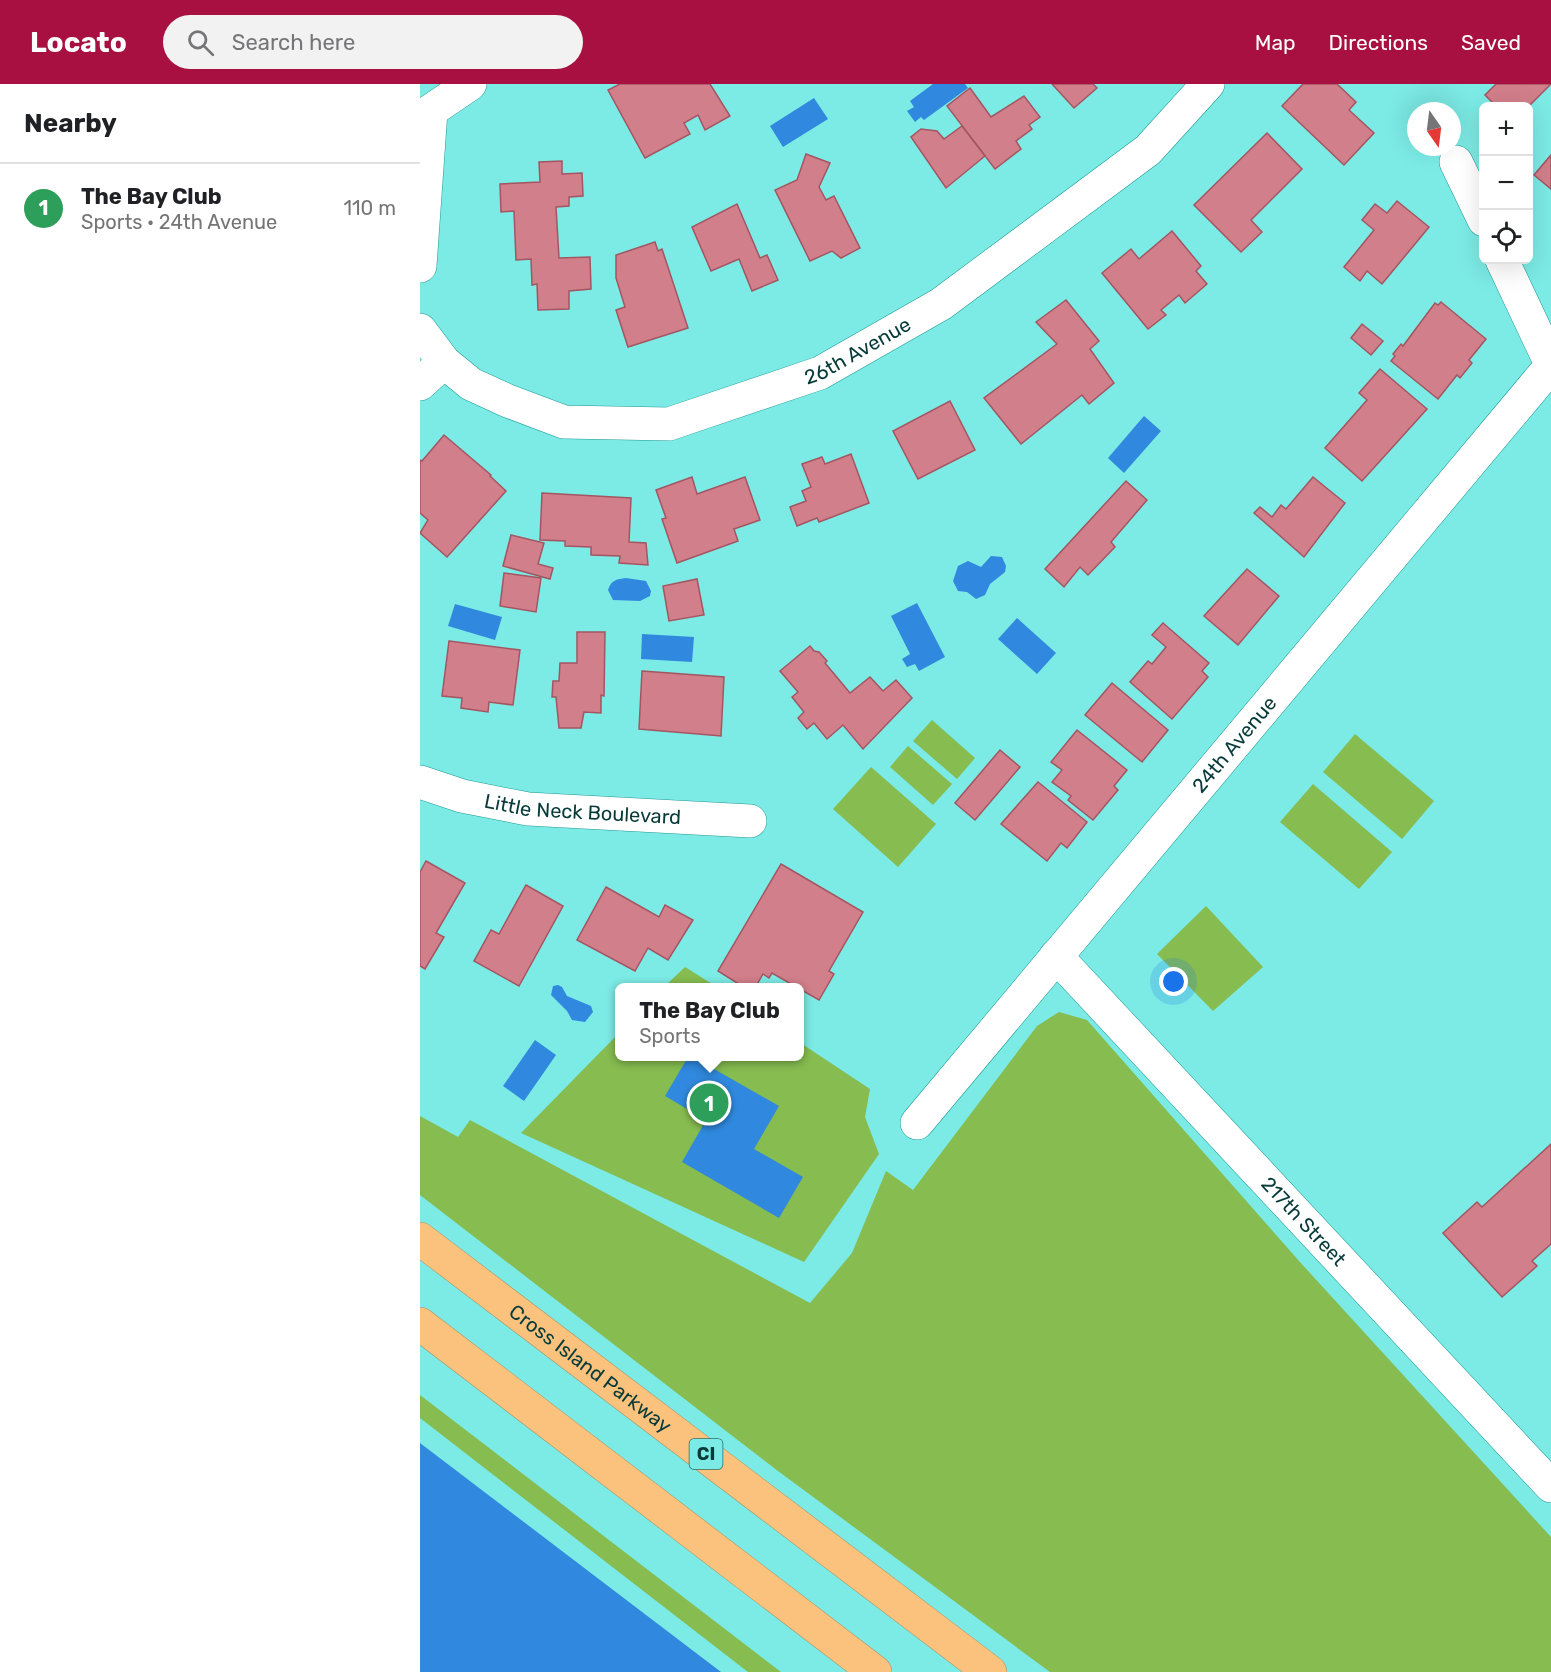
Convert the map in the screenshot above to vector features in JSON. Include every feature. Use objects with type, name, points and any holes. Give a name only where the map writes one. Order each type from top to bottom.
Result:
[{"type":"highway","name":"Cross Island Parkway","points":[[420,1239],[990,1672]]},
{"type":"highway","points":[[420,1324],[875,1672]]},
{"type":"street","points":[[420,266],[425,114],[470,84]]},
{"type":"street","name":"26th Avenue","points":[[420,330],[444,362],[471,384],[564,422],[669,424],[820,373],[941,304],[1148,150],[1208,84]]},
{"type":"street","points":[[1456,162],[1479,210]]},
{"type":"street","points":[[1504,264],[1551,365]]},
{"type":"street","points":[[420,384],[444,362]]},
{"type":"street","name":"24th Avenue","points":[[917,1123],[1551,365]]},
{"type":"street","name":"Little Neck Boulevard","points":[[420,782],[462,796],[528,809],[750,821]]},
{"type":"street","name":"217th Street","points":[[1056,956],[1551,1486]]},
{"type":"green space","points":[[932,720],[975,758],[957,779],[913,741]]},
{"type":"green space","points":[[1355,734],[1434,801],[1402,839],[1323,772]]},
{"type":"green space","points":[[908,746],[952,784],[933,805],[890,767]]},
{"type":"green space","points":[[871,767],[936,824],[898,867],[833,809]]},
{"type":"green space","points":[[1313,784],[1392,852],[1359,889],[1280,822]]},
{"type":"green space","points":[[1206,906],[1263,967],[1213,1011],[1157,954]]},
{"type":"green space","points":[[685,967],[711,983],[668,983]]},
{"type":"green space","points":[[1059,1012],[1087,1020],[1299,1261],[1551,1537],[1551,1672],[1050,1672],[778,1471],[420,1195],[420,1116],[458,1137],[470,1120],[810,1303],[852,1253],[886,1171],[913,1190],[1037,1026]]},
{"type":"green space","points":[[615,1037],[615,1061],[804,1061],[804,1045],[870,1089],[865,1117],[879,1154],[804,1262],[521,1133]]},
{"type":"green space","points":[[420,1395],[781,1672],[748,1672],[420,1418]]},
{"type":"water","points":[[933,84],[965,84],[968,88],[924,120],[921,117],[915,122],[907,111],[914,107],[910,101]]},
{"type":"water","points":[[814,98],[828,119],[783,147],[770,126]]},
{"type":"water","points":[[1144,416],[1161,431],[1124,473],[1108,458]]},
{"type":"water","points":[[991,556],[1002,557],[1006,566],[1005,572],[990,584],[985,595],[976,599],[967,592],[958,591],[953,581],[958,566],[968,561],[981,567]]},
{"type":"water","points":[[626,578],[646,581],[651,591],[650,596],[640,601],[613,600],[608,590],[609,587],[615,581]]},
{"type":"water","points":[[917,603],[945,657],[919,671],[915,664],[907,667],[902,659],[910,654],[891,616]]},
{"type":"water","points":[[455,604],[502,617],[495,640],[448,626]]},
{"type":"water","points":[[1017,618],[1056,653],[1037,674],[998,639]]},
{"type":"water","points":[[642,634],[694,637],[692,662],[641,659]]},
{"type":"water","points":[[553,986],[562,987],[567,996],[591,1006],[593,1012],[585,1022],[572,1020],[567,1011],[551,995]]},
{"type":"water","points":[[535,1040],[556,1055],[524,1101],[503,1086]]},
{"type":"water","points":[[686,1061],[700,1061],[779,1106],[754,1149],[803,1177],[779,1218],[682,1162],[706,1120],[665,1096]]},
{"type":"water","points":[[420,1443],[721,1672],[420,1672]]},
{"type":"building","points":[[620,84],[710,84],[730,116],[705,130],[698,115],[684,123],[690,134],[645,158],[608,90]]},
{"type":"building","points":[[1052,84],[1093,84],[1097,88],[1074,108]]},
{"type":"building","points":[[1303,84],[1337,84],[1356,102],[1349,110],[1374,133],[1344,165],[1282,106]]},
{"type":"building","points":[[1496,84],[1551,84],[1533,102],[1492,102],[1485,95]]},
{"type":"building","points":[[970,88],[991,117],[1024,96],[1040,117],[1029,125],[1032,129],[1016,141],[1021,149],[995,169],[947,106]]},
{"type":"building","points":[[962,126],[985,156],[946,188],[911,137],[921,129],[937,131],[944,139]]},
{"type":"building","points":[[1267,133],[1302,169],[1251,220],[1262,232],[1241,252],[1194,205]]},
{"type":"building","points":[[806,154],[830,163],[819,187],[826,200],[834,196],[860,248],[841,258],[832,251],[810,261],[775,190],[797,180]]},
{"type":"building","points":[[1551,155],[1551,189],[1534,175]]},
{"type":"building","points":[[562,161],[562,174],[582,173],[583,196],[569,197],[569,206],[556,207],[559,258],[590,257],[591,289],[569,291],[569,309],[538,310],[537,284],[532,285],[531,259],[516,260],[514,211],[501,212],[500,184],[540,182],[539,162]]},
{"type":"building","points":[[1397,201],[1429,227],[1382,284],[1367,271],[1360,281],[1344,267],[1374,230],[1362,220],[1375,204],[1387,213]]},
{"type":"building","points":[[737,204],[760,258],[767,255],[778,280],[752,291],[739,259],[711,271],[692,227]]},
{"type":"building","points":[[1172,231],[1201,266],[1196,271],[1207,284],[1185,303],[1179,295],[1161,310],[1166,315],[1148,329],[1102,273],[1131,249],[1139,259]]},
{"type":"building","points":[[655,242],[658,251],[662,249],[688,328],[628,347],[616,310],[625,307],[616,278],[616,255]]},
{"type":"building","points":[[1066,300],[1099,341],[1090,349],[1114,383],[1089,404],[1082,395],[1021,444],[984,398],[1057,344],[1036,322]]},
{"type":"building","points":[[1441,302],[1486,339],[1469,360],[1472,363],[1460,378],[1457,375],[1438,399],[1391,361],[1395,356],[1393,354],[1401,344],[1403,346],[1435,303],[1438,305]]},
{"type":"building","points":[[1362,324],[1383,341],[1371,355],[1351,338]]},
{"type":"building","points":[[1380,369],[1427,409],[1362,481],[1325,448],[1367,400],[1359,393]]},
{"type":"building","points":[[950,401],[975,450],[918,479],[893,431]]},
{"type":"building","points":[[444,435],[491,475],[506,491],[447,557],[420,533],[428,520],[420,513],[420,460],[422,461]]},
{"type":"building","points":[[851,454],[869,503],[819,522],[817,518],[797,526],[790,507],[806,501],[802,491],[811,487],[802,464],[822,457],[825,464]]},
{"type":"building","points":[[692,477],[697,494],[745,477],[760,520],[734,529],[738,541],[677,563],[662,519],[666,518],[656,490]]},
{"type":"building","points":[[1313,477],[1345,503],[1304,557],[1254,513],[1260,507],[1272,517],[1281,505],[1286,509]]},
{"type":"building","points":[[1126,481],[1147,500],[1111,542],[1115,547],[1088,575],[1080,567],[1064,587],[1045,569]]},
{"type":"building","points":[[542,493],[631,498],[629,542],[646,543],[648,565],[619,563],[620,556],[591,555],[591,547],[565,546],[565,541],[540,540]]},
{"type":"building","points":[[511,535],[544,543],[538,564],[553,568],[550,579],[503,566]]},
{"type":"building","points":[[1247,569],[1279,596],[1238,645],[1204,616]]},
{"type":"building","points":[[504,573],[541,578],[536,612],[500,606]]},
{"type":"building","points":[[697,579],[704,615],[669,621],[663,586]]},
{"type":"building","points":[[1163,623],[1209,663],[1202,671],[1208,677],[1172,719],[1130,682],[1148,661],[1152,664],[1166,647],[1152,635]]},
{"type":"building","points":[[577,632],[605,632],[604,696],[601,695],[601,713],[584,712],[581,728],[559,728],[556,697],[552,697],[553,681],[559,681],[560,663],[577,663]]},
{"type":"building","points":[[449,641],[520,650],[513,705],[489,702],[488,712],[461,708],[462,698],[442,696]]},
{"type":"building","points":[[810,646],[827,661],[825,663],[850,693],[870,677],[883,691],[896,680],[912,698],[863,749],[843,725],[827,739],[814,723],[807,729],[798,718],[804,712],[792,697],[798,692],[780,671]]},
{"type":"building","points":[[642,671],[724,677],[721,736],[639,729]]},
{"type":"building","points":[[1112,683],[1168,730],[1142,762],[1085,715]]},
{"type":"building","points":[[1077,730],[1127,770],[1114,786],[1118,790],[1093,820],[1068,800],[1071,796],[1052,782],[1062,770],[1051,762]]},
{"type":"building","points":[[1000,750],[1020,767],[975,820],[955,803]]},
{"type":"building","points":[[1038,782],[1087,822],[1067,848],[1061,843],[1047,861],[1001,824]]},
{"type":"building","points":[[426,861],[465,883],[436,933],[444,937],[425,969],[420,966],[420,872]]},
{"type":"building","points":[[781,864],[863,912],[829,971],[834,974],[819,1000],[804,991],[804,983],[789,983],[772,973],[769,978],[763,974],[758,983],[737,983],[718,971]]},
{"type":"building","points":[[526,885],[563,906],[519,986],[474,961],[491,930],[499,934]]},
{"type":"building","points":[[606,887],[659,917],[665,905],[693,920],[668,960],[648,948],[635,971],[577,940]]},
{"type":"building","points":[[1551,1144],[1551,1244],[1532,1261],[1537,1266],[1502,1297],[1443,1233],[1477,1202],[1482,1207]]},
{"type":"place","name":"The Bay Club","points":[[709,1103]]}]
